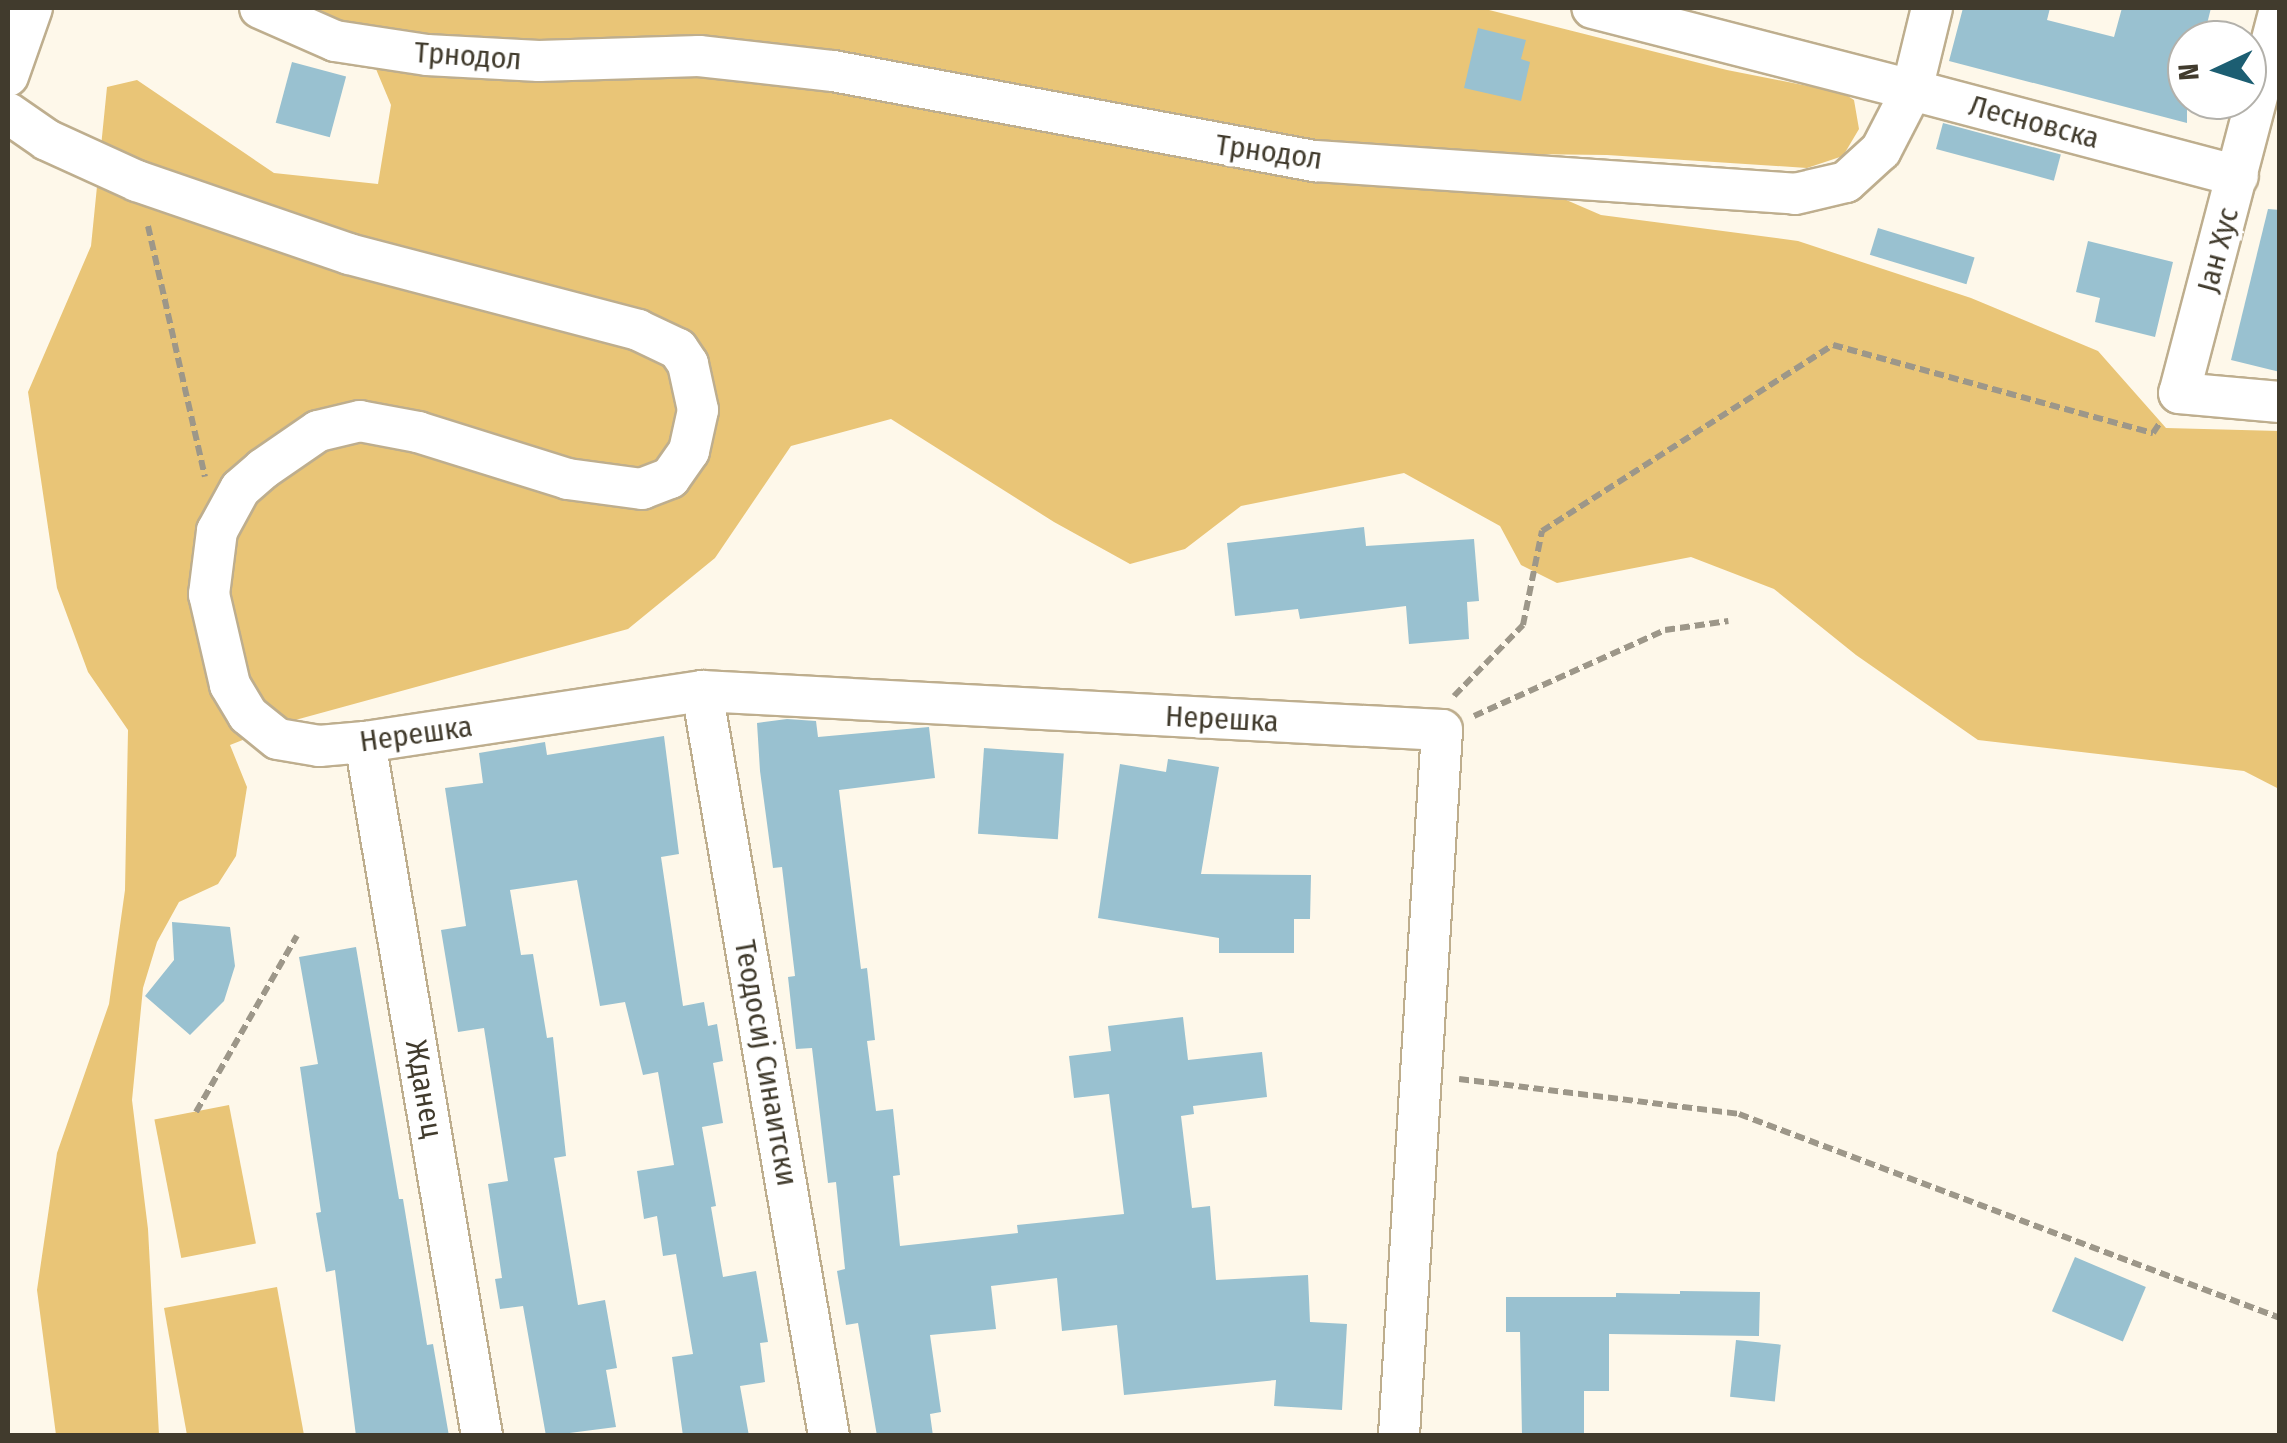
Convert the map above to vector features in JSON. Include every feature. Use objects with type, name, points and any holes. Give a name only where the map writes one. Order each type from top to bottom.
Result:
[{"type":"street","points":[[8,76],[32,8]]},
{"type":"street","name":"Трнодол","points":[[260,8],[336,40],[428,56],[538,61],[699,56],[832,71],[1316,161],[1795,194],[1846,182],[1881,150],[1912,90]]},
{"type":"street","points":[[1592,8],[1912,90],[1932,8]]},
{"type":"street","name":"Јан Хус","points":[[2178,393],[2280,9]]},
{"type":"street","name":"Лесновска","points":[[1912,90],[2238,176]]},
{"type":"street","name":"Нерешка","points":[[8,113],[47,140],[137,181],[349,254],[650,334],[678,349],[694,384],[698,410],[689,451],[670,478],[656,486],[603,487],[385,424],[340,423],[292,446],[263,469],[240,489],[217,531],[209,578],[212,624],[230,685],[248,716],[268,734],[290,743],[365,742],[702,691],[1432,730]]},
{"type":"street","points":[[2178,393],[2280,402]]},
{"type":"street","name":"Теодосиј Синаитски","points":[[702,691],[829,1436]]},
{"type":"street","points":[[1399,1436],[1432,730]]},
{"type":"street","name":"Жданец","points":[[365,742],[482,1436]]},
{"type":"path","points":[[137,181],[217,531]]},
{"type":"path","points":[[1432,730],[1523,625],[1542,531],[1834,346],[2153,433],[2178,393]]},
{"type":"path","points":[[1432,730],[1665,630],[1728,621]]},
{"type":"path","points":[[196,1112],[297,936]]},
{"type":"path","points":[[1418,1074],[1739,1114],[2280,1318]]},
{"type":"shaded area","points":[[289,8],[1481,8],[1727,70],[1843,93],[1854,100],[1859,129],[1843,156],[1807,168],[1607,155],[1457,153],[1601,215],[1798,241],[1971,298],[2098,351],[2166,428],[2279,431],[2279,789],[2244,771],[1978,740],[1856,655],[1774,589],[1691,557],[1557,583],[1521,565],[1500,526],[1404,473],[1241,506],[1185,549],[1130,564],[1054,522],[891,419],[791,446],[715,558],[628,629],[288,722],[230,745],[247,787],[236,856],[218,884],[179,902],[157,942],[143,988],[132,1100],[148,1229],[159,1435],[56,1435],[37,1290],[57,1153],[109,1004],[125,890],[128,730],[88,672],[57,588],[28,392],[91,246],[107,87],[137,80],[274,173],[378,184],[391,105],[368,50]]},
{"type":"shaded area","points":[[229,1105],[256,1243],[181,1258],[154,1120]]},
{"type":"shaded area","points":[[277,1287],[304,1435],[187,1435],[164,1308]]},
{"type":"building","points":[[1963,8],[2050,8],[2047,20],[2114,37],[2122,8],[2211,8],[2208,20],[2167,20],[2167,118],[1949,61]]},
{"type":"building","points":[[1478,28],[1526,40],[1521,59],[1530,62],[1521,101],[1464,88]]},
{"type":"building","points":[[292,62],[346,76],[330,137],[276,123]]},
{"type":"building","points":[[1943,123],[2061,155],[2054,181],[1936,149]]},
{"type":"building","points":[[2268,209],[2280,210],[2280,372],[2231,360]]},
{"type":"building","points":[[1878,228],[1975,258],[1966,284],[1870,255]]},
{"type":"building","points":[[2088,241],[2173,262],[2155,337],[2095,322],[2100,298],[2076,292]]},
{"type":"building","points":[[1364,527],[1366,546],[1474,539],[1479,601],[1467,602],[1469,639],[1409,644],[1406,606],[1300,619],[1298,609],[1235,616],[1227,543]]},
{"type":"building","points":[[816,721],[818,737],[929,727],[935,778],[839,790],[861,969],[867,968],[875,1040],[867,1041],[876,1111],[893,1109],[900,1175],[893,1176],[900,1246],[1018,1233],[1017,1225],[1124,1214],[1109,1094],[1074,1098],[1069,1056],[1111,1051],[1108,1026],[1183,1017],[1188,1060],[1262,1052],[1267,1097],[1193,1106],[1194,1114],[1181,1116],[1192,1208],[1210,1206],[1216,1280],[1308,1275],[1310,1322],[1347,1324],[1342,1410],[1274,1406],[1276,1380],[1124,1395],[1117,1325],[1062,1331],[1057,1278],[991,1286],[996,1329],[930,1335],[941,1412],[930,1414],[933,1436],[877,1436],[858,1323],[846,1325],[837,1271],[845,1269],[836,1182],[828,1183],[812,1048],[796,1049],[788,977],[795,976],[782,867],[773,868],[760,771],[757,723]]},
{"type":"building","points":[[664,736],[679,854],[661,857],[683,1006],[704,1002],[708,1026],[717,1024],[723,1061],[713,1063],[723,1123],[702,1127],[716,1206],[711,1207],[723,1277],[756,1271],[768,1342],[760,1343],[765,1382],[740,1386],[749,1436],[683,1436],[672,1357],[693,1354],[676,1254],[663,1256],[657,1216],[644,1219],[637,1171],[674,1165],[658,1072],[643,1075],[625,1002],[600,1006],[577,880],[510,890],[521,955],[533,954],[547,1038],[553,1037],[566,1156],[554,1158],[578,1305],[605,1300],[617,1368],[606,1370],[616,1427],[546,1436],[523,1306],[500,1309],[495,1279],[502,1278],[488,1184],[508,1181],[484,1028],[458,1032],[441,930],[466,926],[445,788],[483,783],[479,753],[545,742],[547,755]]},
{"type":"building","points":[[984,748],[1064,754],[1058,839],[978,834]]},
{"type":"building","points":[[1168,759],[1219,767],[1201,874],[1311,875],[1310,919],[1294,919],[1294,953],[1219,953],[1219,938],[1098,918],[1120,764],[1166,772]]},
{"type":"building","points":[[172,922],[230,927],[235,966],[224,1001],[190,1035],[145,996],[174,960]]},
{"type":"building","points":[[356,947],[399,1199],[403,1199],[427,1345],[433,1344],[449,1436],[356,1436],[335,1270],[326,1272],[316,1213],[321,1212],[300,1067],[318,1064],[299,957]]},
{"type":"building","points":[[2075,1257],[2146,1287],[2123,1341],[2052,1311]]},
{"type":"building","points":[[1760,1292],[1759,1336],[1609,1334],[1609,1391],[1584,1391],[1584,1436],[1522,1436],[1520,1332],[1506,1332],[1506,1297],[1616,1297],[1616,1293]]},
{"type":"building","points":[[1736,1340],[1781,1345],[1775,1401],[1730,1397]]}]
